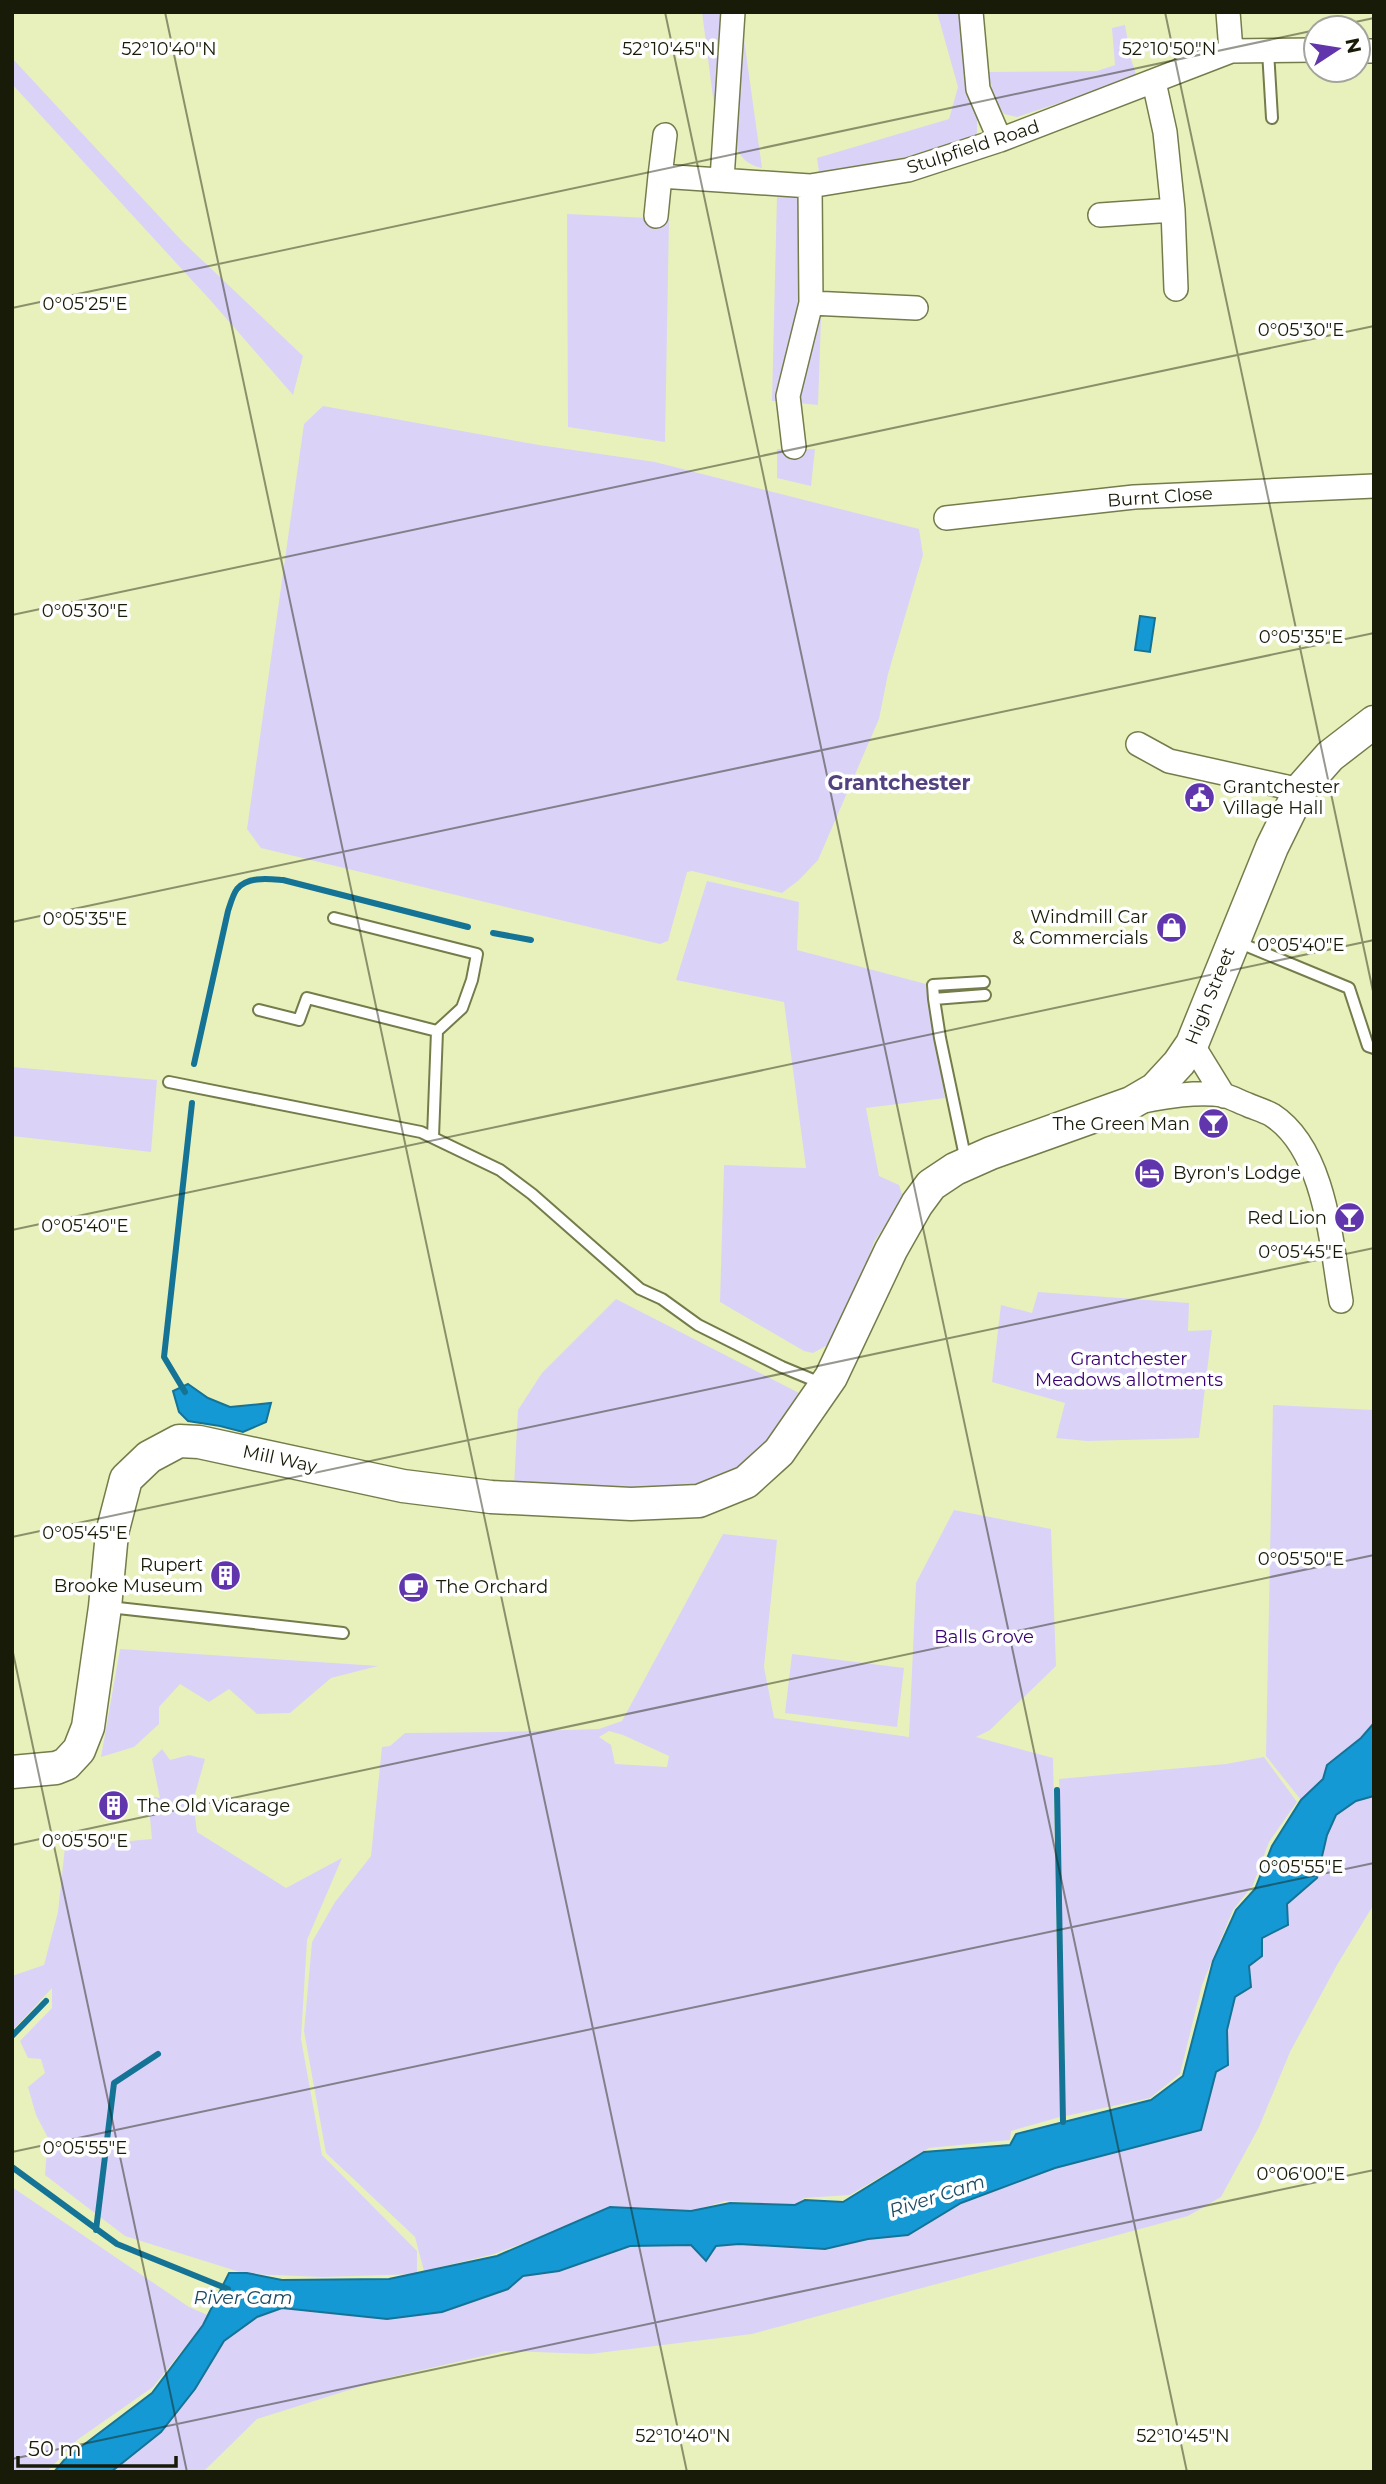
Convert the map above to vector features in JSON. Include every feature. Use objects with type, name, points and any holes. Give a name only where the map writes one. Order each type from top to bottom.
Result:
[{"type":"street","points":[[722,179],[733,12]]},
{"type":"street","points":[[971,12],[978,89],[1000,140]]},
{"type":"street","points":[[1228,12],[1231,51]]},
{"type":"street","name":"Stulpfield Road","points":[[660,176],[810,186],[908,170],[1000,140],[1231,51],[1302,50]]},
{"type":"street","points":[[1154,82],[1165,132],[1173,210],[1176,289]]},
{"type":"street","points":[[656,216],[665,135]]},
{"type":"street","points":[[794,447],[789,396],[811,303],[810,186]]},
{"type":"street","points":[[1100,215],[1173,210]]},
{"type":"street","points":[[811,303],[916,308]]},
{"type":"street","name":"Burnt Close","points":[[946,518],[1134,497],[1374,486]]},
{"type":"street","name":"High Street","points":[[779,1452],[825,1385],[891,1250],[931,1185],[966,1164],[1131,1103],[1155,1089],[1179,1063],[1192,1044],[1272,847],[1300,790],[1330,756],[1374,722]]},
{"type":"street","points":[[1138,744],[1169,761],[1300,790]]},
{"type":"street","points":[[1192,1044],[1224,1096]]},
{"type":"street","points":[[1131,1103],[1183,1095],[1224,1096],[1273,1116],[1295,1138],[1308,1157],[1316,1177],[1341,1301]]},
{"type":"street","name":"Mill Way","points":[[12,1772],[56,1768],[66,1764],[79,1750],[88,1727],[105,1607],[112,1533],[127,1479],[149,1457],[179,1441],[199,1442],[403,1486],[491,1497],[631,1504],[699,1501],[746,1482],[779,1452]]},
{"type":"lane","points":[[1268,51],[1272,118]]},
{"type":"lane","points":[[334,918],[477,954],[462,1008],[437,1031],[433,1137]]},
{"type":"lane","points":[[1233,940],[1349,988],[1368,1046],[1374,1048]]},
{"type":"lane","points":[[966,1164],[959,1138],[933,985],[984,982]]},
{"type":"lane","points":[[934,999],[985,995]]},
{"type":"lane","points":[[259,1010],[299,1020],[307,998],[437,1031]]},
{"type":"lane","points":[[169,1082],[421,1132],[433,1137],[500,1170],[532,1194],[640,1289],[663,1299],[698,1325],[825,1385]]},
{"type":"lane","points":[[105,1607],[343,1633]]},
{"type":"green space","points":[[702,12],[724,12],[719,144]]},
{"type":"green space","points":[[937,12],[966,12],[977,101],[977,135],[906,157],[819,172],[817,158],[949,119],[958,87]]},
{"type":"green space","points":[[742,25],[762,168],[745,160],[734,143]]},
{"type":"green space","points":[[1125,25],[1137,77],[1017,117],[1004,114],[994,99],[988,72],[1097,71],[1115,65],[1112,28]]},
{"type":"green space","points":[[12,58],[183,242],[303,356],[293,395],[212,302],[12,84]]},
{"type":"green space","points":[[777,196],[803,199],[804,290],[779,401],[772,401]]},
{"type":"green space","points":[[567,214],[669,219],[665,442],[568,427]]},
{"type":"green space","points":[[812,319],[821,320],[818,405],[798,403]]},
{"type":"green space","points":[[323,406],[539,445],[655,462],[919,529],[923,555],[888,674],[879,719],[818,860],[799,880],[782,893],[687,872],[668,941],[660,944],[261,848],[247,829],[304,424]]},
{"type":"green space","points":[[777,449],[815,449],[811,486],[777,478]]},
{"type":"green space","points":[[707,881],[799,902],[797,950],[926,984],[945,1098],[866,1108],[879,1176],[899,1185],[903,1198],[874,1242],[840,1338],[813,1353],[804,1351],[720,1302],[724,1165],[806,1168],[784,1002],[676,980]]},
{"type":"green space","points":[[12,1067],[157,1080],[151,1152],[12,1136]]},
{"type":"green space","name":"Grantchester Meadows allotments","points":[[1038,1292],[1189,1303],[1188,1331],[1212,1330],[1199,1438],[1087,1441],[1056,1438],[1065,1403],[992,1382],[1001,1305],[1032,1313]]},
{"type":"green space","points":[[616,1299],[799,1393],[775,1436],[725,1485],[682,1496],[514,1486],[518,1410],[542,1373]]},
{"type":"green space","points":[[1273,1405],[1374,1410],[1374,1723],[1361,1738],[1327,1765],[1323,1779],[1301,1800],[1266,1756]]},
{"type":"green space","name":"Balls Grove","points":[[954,1510],[1051,1529],[1056,1666],[990,1730],[976,1737],[1053,1758],[1060,2117],[1011,2131],[1010,2140],[929,2148],[850,2195],[804,2198],[796,2205],[726,2201],[691,2211],[610,2207],[494,2254],[424,2271],[415,2237],[326,2153],[304,2031],[312,1942],[335,1902],[371,1856],[382,1747],[390,1746],[405,1733],[599,1729],[622,1721],[723,1534],[777,1540],[764,1667],[774,1718],[909,1737],[916,1583]],"holes":[[[609,1731],[669,1756],[667,1767],[615,1764],[611,1745],[599,1737]]]},
{"type":"green space","points":[[120,1649],[378,1666],[331,1678],[290,1713],[257,1714],[229,1689],[209,1702],[180,1684],[159,1707],[159,1724],[134,1747],[101,1757]]},
{"type":"green space","points":[[792,1654],[904,1668],[897,1727],[785,1713]]},
{"type":"green space","points":[[162,1749],[170,1760],[189,1755],[205,1759],[193,1801],[197,1832],[286,1888],[342,1858],[307,1940],[301,2039],[322,2155],[417,2251],[417,2274],[323,2277],[246,2274],[125,2236],[45,2175],[48,2138],[36,2115],[28,2087],[45,2073],[41,2059],[28,2058],[20,2041],[52,2008],[52,1988],[12,2031],[12,1976],[44,1965],[58,1912],[65,1847],[152,1839],[148,1796],[160,1798],[152,1759]]},
{"type":"green space","points":[[1264,1757],[1297,1802],[1269,1842],[1253,1885],[1233,1910],[1202,1985],[1180,2074],[1150,2098],[1066,2116],[1059,1779],[1226,1764]]},
{"type":"green space","points":[[1374,1796],[1374,1904],[1290,2052],[1259,2127],[1221,2197],[1188,2216],[752,2334],[590,2354],[505,2351],[387,2378],[257,2419],[203,2472],[111,2472],[161,2432],[195,2389],[224,2341],[257,2317],[281,2308],[387,2319],[443,2312],[508,2289],[523,2276],[559,2271],[630,2246],[691,2245],[706,2260],[716,2246],[908,2235],[961,2203],[1055,2168],[1201,2130],[1216,2071],[1228,2064],[1227,2030],[1235,1997],[1262,1938],[1288,1925],[1287,1904],[1317,1878],[1327,1835],[1336,1815],[1356,1801]]},
{"type":"green space","points":[[12,2187],[189,2307],[210,2316],[153,2387],[77,2440],[47,2472],[12,2472]]},
{"type":"water","points":[[1140,616],[1155,618],[1150,652],[1135,650]]},
{"type":"water","points":[[188,1384],[208,1398],[230,1407],[271,1403],[266,1422],[243,1432],[188,1421],[179,1412],[173,1391]]},
{"type":"water","name":"River Cam","points":[[1374,1723],[1374,1796],[1356,1801],[1336,1815],[1327,1835],[1317,1878],[1287,1904],[1288,1925],[1262,1938],[1262,1956],[1249,1966],[1251,1987],[1235,1997],[1227,2030],[1228,2065],[1216,2072],[1201,2130],[1055,2168],[961,2203],[908,2235],[868,2239],[825,2249],[739,2244],[716,2246],[706,2261],[691,2245],[630,2246],[559,2271],[523,2276],[508,2289],[442,2312],[387,2319],[282,2308],[257,2317],[224,2341],[195,2389],[161,2432],[111,2472],[54,2472],[65,2459],[152,2393],[203,2325],[229,2273],[247,2273],[282,2280],[389,2279],[497,2256],[610,2207],[691,2211],[730,2203],[795,2205],[805,2200],[843,2202],[924,2152],[1010,2145],[1016,2134],[1151,2100],[1183,2076],[1213,1961],[1236,1910],[1255,1889],[1272,1846],[1301,1800],[1323,1779],[1327,1765],[1361,1738]]},
{"type":"waterway","points":[[194,1064],[228,911],[236,891],[247,882],[259,879],[283,880],[468,927]]},
{"type":"waterway","points":[[493,933],[531,940]]},
{"type":"waterway","points":[[185,1392],[164,1357],[192,1103]]},
{"type":"waterway","points":[[1057,1790],[1063,2122]]},
{"type":"waterway","points":[[12,2036],[46,2001]]},
{"type":"waterway","points":[[96,2230],[114,2083],[158,2054]]},
{"type":"waterway","name":"River Cam","points":[[12,2167],[117,2244],[228,2289]]},
{"type":"place","name":"Grantchester Village Hall","points":[[1200,797]]},
{"type":"place","name":"Windmill Car & Commercials","points":[[1171,927]]},
{"type":"place","name":"The Green Man","points":[[1213,1124]]},
{"type":"place","name":"Byron's Lodge","points":[[1150,1173]]},
{"type":"place","name":"Red Lion","points":[[1350,1218]]},
{"type":"place","name":"Rupert Brooke Museum","points":[[226,1575]]},
{"type":"place","name":"The Orchard","points":[[413,1587]]},
{"type":"place","name":"The Old Vicarage","points":[[114,1806]]},
{"type":"district","name":"Grantchester","points":[[899,782]]}]
